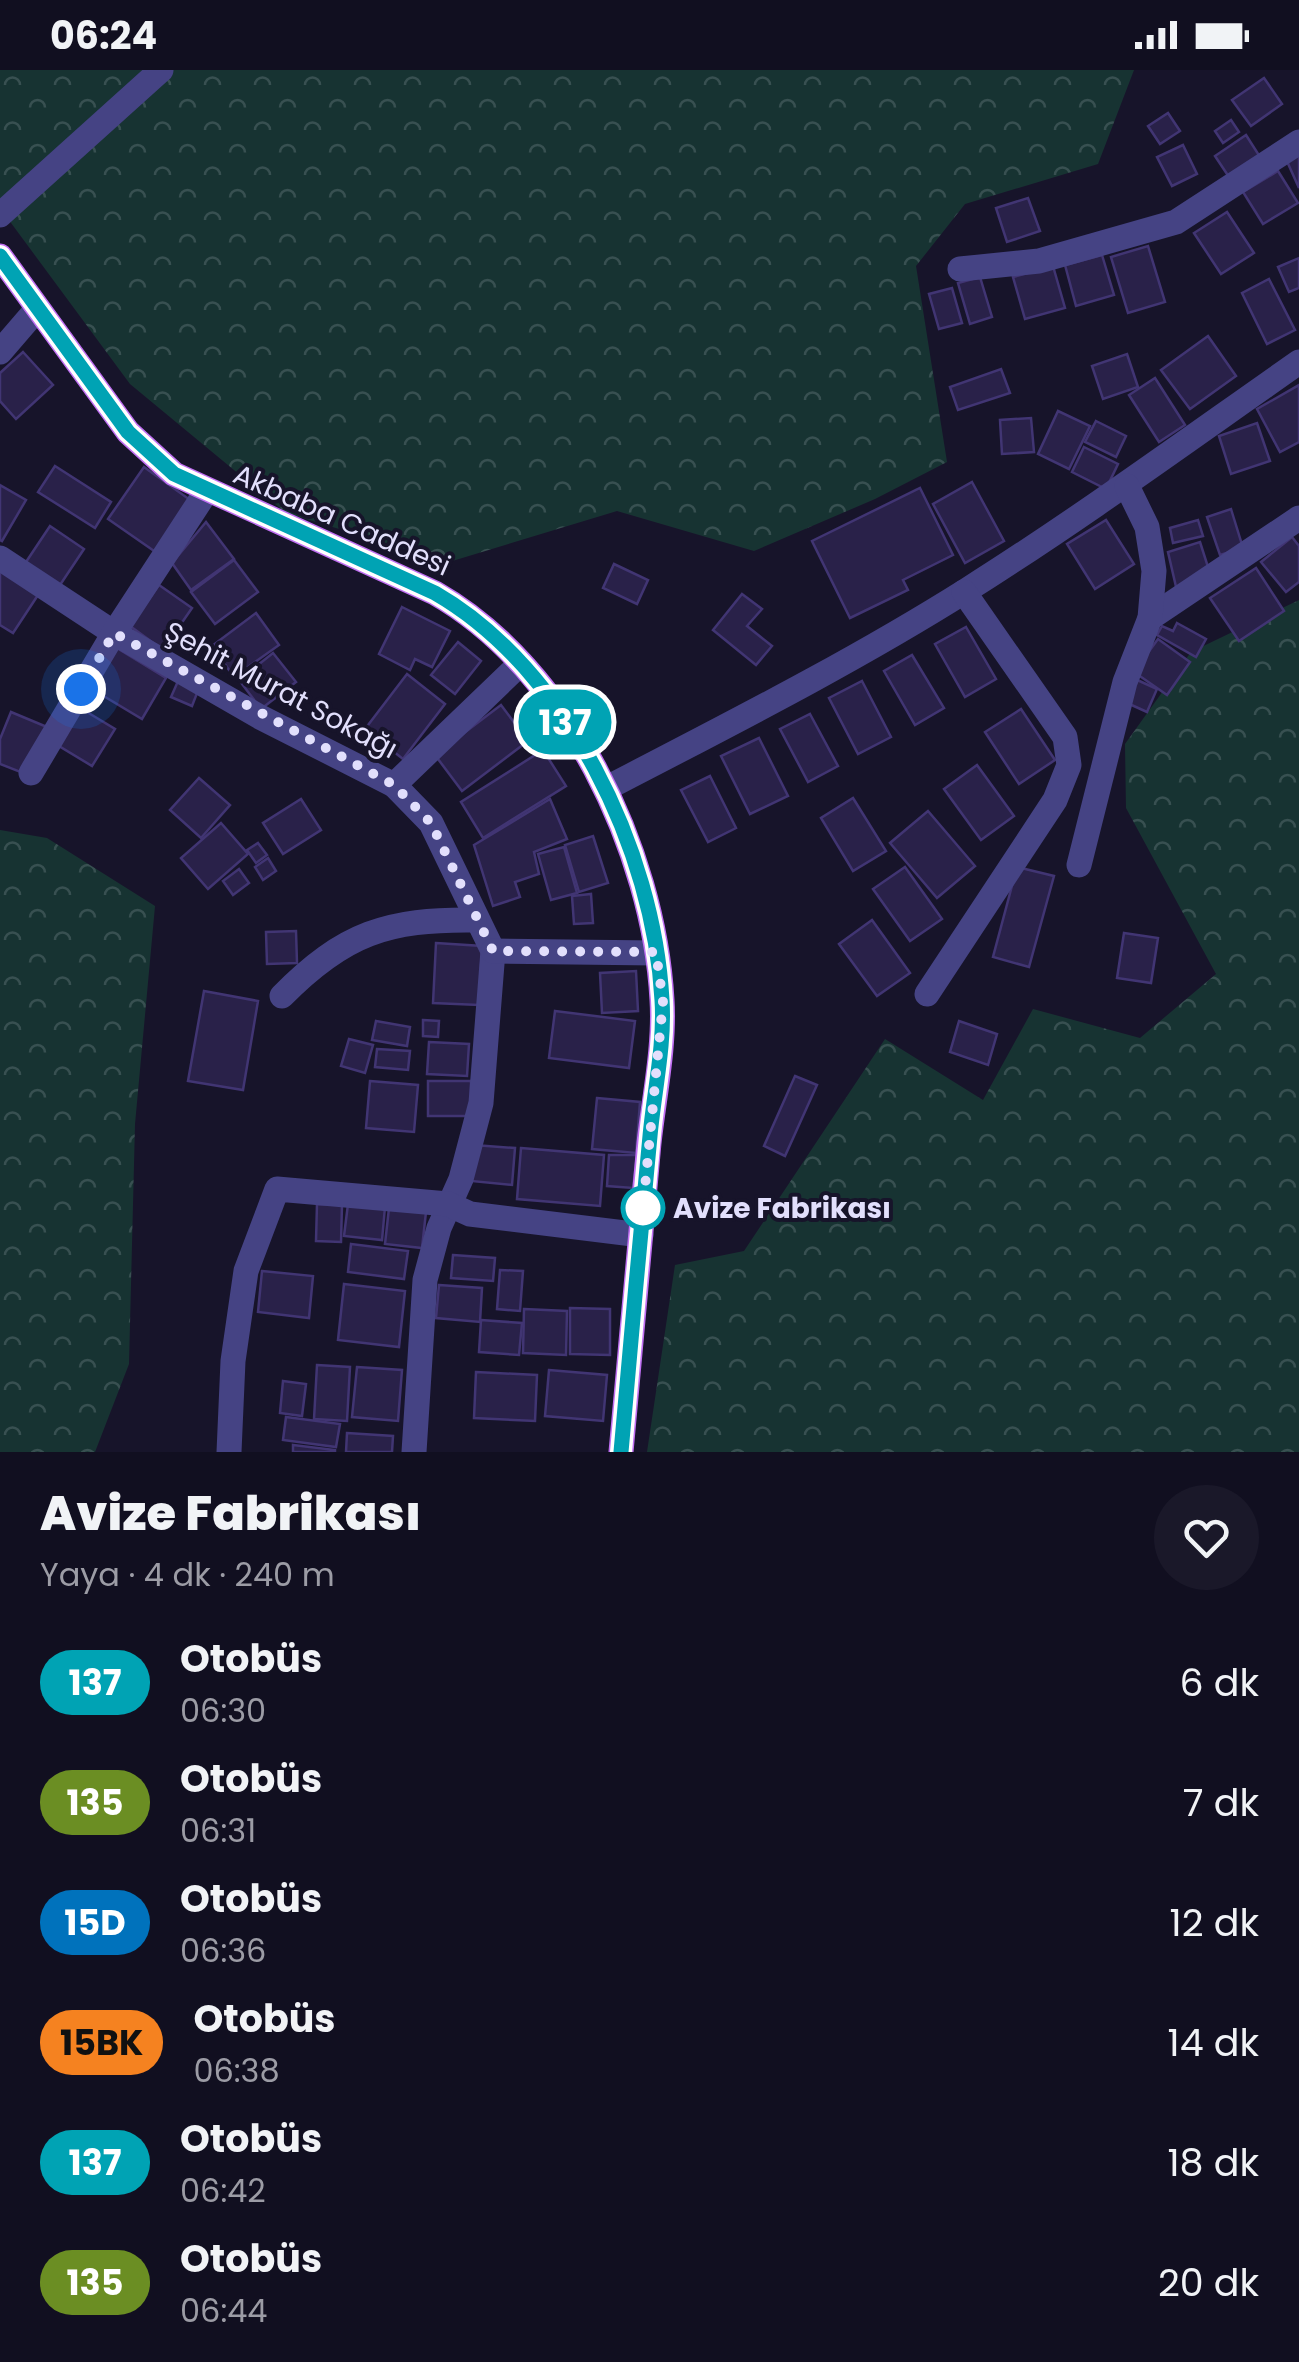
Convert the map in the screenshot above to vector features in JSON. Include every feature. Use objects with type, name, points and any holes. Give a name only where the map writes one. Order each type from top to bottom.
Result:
[{"type":"main road","name":"Akbaba Caddesi","points":[[0,256],[128,432],[174,474],[206,492],[435,593],[476,616],[521,664],[607,788],[637,870],[663,1002],[621,1452]]},
{"type":"street","points":[[0,215],[161,70]]},
{"type":"street","points":[[960,269],[1039,261],[1176,222],[1299,142]]},
{"type":"street","points":[[0,352],[38,309]]},
{"type":"street","points":[[607,788],[793,691],[964,592],[1127,486],[1299,362]]},
{"type":"street","points":[[1079,865],[1124,682],[1150,618],[1154,572],[1146,527],[1127,486]]},
{"type":"street","points":[[32,773],[114,633],[206,492]]},
{"type":"street","points":[[1150,618],[1299,518]]},
{"type":"street","name":"Şehit Murat Sokağı","points":[[0,558],[114,633],[394,785],[431,823],[474,920],[493,951]]},
{"type":"street","points":[[927,994],[1055,800],[1069,765],[1065,737],[964,592]]},
{"type":"street","points":[[394,785],[521,664]]},
{"type":"street","points":[[282,996],[332,951],[384,925],[419,920],[474,920]]},
{"type":"street","points":[[414,1452],[425,1280],[481,1103],[493,951],[656,952]]},
{"type":"street","points":[[229,1452],[234,1362],[246,1271],[277,1189],[448,1204],[470,1214],[640,1235]]},
{"type":"green space","points":[[0,70],[1134,70],[1098,164],[965,204],[916,266],[947,462],[875,499],[754,551],[617,511],[449,562],[286,513],[130,384],[0,208]]},
{"type":"green space","points":[[1299,600],[1299,1452],[647,1452],[675,1265],[744,1251],[885,1039],[983,1100],[1033,1009],[1140,1038],[1216,974],[1126,808],[1125,744],[1191,652]]},
{"type":"green space","points":[[0,830],[47,838],[155,906],[135,1124],[129,1364],[95,1452],[0,1452]]},
{"type":"building","points":[[1264,78],[1282,104],[1251,126],[1232,100]]},
{"type":"building","points":[[1168,113],[1180,131],[1160,144],[1148,126]]},
{"type":"building","points":[[1231,120],[1239,132],[1223,143],[1215,131]]},
{"type":"building","points":[[1246,135],[1262,160],[1231,180],[1215,156]]},
{"type":"building","points":[[1183,145],[1197,174],[1172,186],[1157,157]]},
{"type":"building","points":[[1299,153],[1299,188],[1286,159]]},
{"type":"building","points":[[1278,171],[1298,203],[1263,224],[1243,192]]},
{"type":"building","points":[[1028,198],[1040,231],[1007,242],[996,208]]},
{"type":"building","points":[[1227,212],[1254,253],[1221,274],[1194,233]]},
{"type":"building","points":[[1148,246],[1165,302],[1128,313],[1111,257]]},
{"type":"building","points":[[1102,255],[1114,295],[1076,306],[1065,265]]},
{"type":"building","points":[[1299,258],[1299,288],[1289,292],[1278,267]]},
{"type":"building","points":[[1053,266],[1065,308],[1025,319],[1013,277]]},
{"type":"building","points":[[980,277],[992,317],[970,324],[958,283]]},
{"type":"building","points":[[1269,279],[1295,330],[1267,344],[1242,293]]},
{"type":"building","points":[[952,288],[962,323],[939,329],[929,294]]},
{"type":"building","points":[[1208,336],[1236,376],[1190,409],[1161,370]]},
{"type":"building","points":[[23,352],[53,385],[16,419],[0,401],[0,373]]},
{"type":"building","points":[[1127,354],[1138,387],[1103,399],[1092,366]]},
{"type":"building","points":[[1001,369],[1010,393],[958,410],[950,387]]},
{"type":"building","points":[[1155,378],[1185,425],[1159,442],[1129,395]]},
{"type":"building","points":[[1299,385],[1299,442],[1280,452],[1257,409]]},
{"type":"building","points":[[1058,411],[1090,426],[1069,469],[1038,454]]},
{"type":"building","points":[[1031,418],[1034,452],[1002,454],[1000,420]]},
{"type":"building","points":[[1096,421],[1126,436],[1116,457],[1085,442]]},
{"type":"building","points":[[1257,423],[1270,461],[1231,474],[1219,436]]},
{"type":"building","points":[[1084,447],[1118,464],[1106,489],[1072,472]]},
{"type":"building","points":[[55,466],[111,502],[95,528],[38,492]]},
{"type":"building","points":[[144,467],[193,502],[157,553],[108,519]]},
{"type":"building","points":[[972,482],[1004,541],[965,563],[933,504]]},
{"type":"building","points":[[0,485],[26,500],[2,541],[0,540]]},
{"type":"building","points":[[920,488],[953,555],[903,580],[908,590],[850,618],[812,541]]},
{"type":"building","points":[[1231,509],[1243,548],[1220,555],[1207,517]]},
{"type":"building","points":[[1106,520],[1134,564],[1095,589],[1067,544]]},
{"type":"building","points":[[1198,520],[1203,536],[1173,543],[1170,528]]},
{"type":"building","points":[[206,522],[234,559],[191,590],[172,563]]},
{"type":"building","points":[[50,526],[84,549],[58,588],[24,565]]},
{"type":"building","points":[[1292,537],[1299,546],[1299,582],[1286,592],[1261,562]]},
{"type":"building","points":[[1200,542],[1208,567],[1177,591],[1168,552]]},
{"type":"building","points":[[234,560],[258,592],[215,624],[191,592]]},
{"type":"building","points":[[614,564],[648,580],[637,604],[603,588]]},
{"type":"building","points":[[1256,568],[1284,611],[1239,641],[1210,598]]},
{"type":"building","points":[[0,570],[38,595],[13,633],[0,625]]},
{"type":"building","points":[[159,585],[192,608],[163,650],[130,626]]},
{"type":"building","points":[[742,594],[762,609],[747,626],[772,646],[756,665],[713,630]]},
{"type":"building","points":[[402,607],[450,631],[432,667],[415,659],[410,670],[379,654]]},
{"type":"building","points":[[256,613],[279,645],[234,677],[212,646]]},
{"type":"building","points":[[1177,623],[1206,639],[1196,657],[1157,635],[1162,626],[1173,631]]},
{"type":"building","points":[[966,627],[996,679],[965,697],[935,644]]},
{"type":"building","points":[[1158,639],[1190,662],[1167,695],[1134,672]]},
{"type":"building","points":[[458,642],[481,661],[455,694],[431,675]]},
{"type":"building","points":[[112,645],[166,678],[142,719],[87,686]]},
{"type":"building","points":[[273,653],[296,682],[261,709],[239,680]]},
{"type":"building","points":[[912,655],[944,708],[915,725],[884,671]]},
{"type":"building","points":[[407,674],[445,704],[403,759],[365,729]]},
{"type":"building","points":[[179,679],[199,688],[192,706],[171,697]]},
{"type":"building","points":[[1135,679],[1157,689],[1147,712],[1125,702]]},
{"type":"building","points":[[862,681],[891,737],[858,754],[829,698]]},
{"type":"building","points":[[501,705],[528,741],[462,791],[435,755]]},
{"type":"building","points":[[77,706],[115,729],[92,766],[54,743]]},
{"type":"building","points":[[1021,709],[1055,760],[1019,784],[985,732]]},
{"type":"building","points":[[11,712],[47,727],[28,775],[0,764],[0,739]]},
{"type":"building","points":[[810,714],[838,766],[808,782],[780,729]]},
{"type":"building","points":[[759,738],[788,796],[750,814],[721,756]]},
{"type":"building","points":[[543,750],[566,786],[483,838],[461,802]]},
{"type":"building","points":[[977,765],[1014,816],[981,840],[944,789]]},
{"type":"building","points":[[710,776],[736,828],[708,842],[681,790]]},
{"type":"building","points":[[199,778],[230,805],[201,838],[170,810]]},
{"type":"building","points":[[853,798],[886,851],[853,871],[821,818]]},
{"type":"building","points":[[301,799],[321,830],[283,854],[263,823]]},
{"type":"building","points":[[550,799],[567,839],[534,852],[539,874],[515,882],[520,897],[493,906],[474,845]]},
{"type":"building","points":[[928,811],[975,866],[937,898],[890,843]]},
{"type":"building","points":[[221,823],[248,854],[208,889],[181,858]]},
{"type":"building","points":[[593,836],[608,883],[579,892],[565,845]]},
{"type":"building","points":[[258,843],[267,855],[256,863],[247,850]]},
{"type":"building","points":[[564,847],[577,893],[551,900],[538,854]]},
{"type":"building","points":[[268,858],[276,871],[263,880],[255,867]]},
{"type":"building","points":[[905,867],[942,919],[910,941],[873,889]]},
{"type":"building","points":[[1017,867],[1054,876],[1029,967],[993,957]]},
{"type":"building","points":[[239,869],[249,883],[233,895],[223,881]]},
{"type":"building","points":[[591,894],[593,923],[574,924],[572,896]]},
{"type":"building","points":[[872,920],[910,973],[877,996],[839,944]]},
{"type":"building","points":[[296,931],[297,963],[267,964],[266,932]]},
{"type":"building","points":[[1124,933],[1158,938],[1151,983],[1117,978]]},
{"type":"building","points":[[436,943],[482,946],[479,1005],[433,1003]]},
{"type":"building","points":[[636,971],[638,1011],[602,1013],[600,973]]},
{"type":"building","points":[[204,991],[258,1001],[243,1090],[188,1081]]},
{"type":"building","points":[[555,1011],[635,1021],[629,1068],[549,1058]]},
{"type":"building","points":[[423,1020],[439,1021],[438,1037],[423,1036]]},
{"type":"building","points":[[376,1021],[410,1027],[407,1046],[372,1040]]},
{"type":"building","points":[[959,1021],[997,1034],[988,1065],[950,1052]]},
{"type":"building","points":[[349,1039],[373,1045],[365,1073],[341,1066]]},
{"type":"building","points":[[429,1042],[469,1044],[467,1076],[427,1074]]},
{"type":"building","points":[[377,1049],[410,1051],[408,1070],[375,1067]]},
{"type":"building","points":[[795,1076],[817,1085],[785,1156],[764,1146]]},
{"type":"building","points":[[370,1081],[418,1085],[414,1132],[366,1128]]},
{"type":"building","points":[[428,1081],[471,1081],[471,1116],[428,1116]]},
{"type":"building","points":[[597,1098],[640,1102],[636,1153],[592,1149]]},
{"type":"building","points":[[474,1145],[515,1148],[512,1185],[471,1181]]},
{"type":"building","points":[[521,1148],[604,1155],[600,1206],[517,1199]]},
{"type":"building","points":[[609,1155],[637,1155],[633,1188],[607,1186]]},
{"type":"building","points":[[317,1204],[342,1205],[341,1242],[316,1241]]},
{"type":"building","points":[[348,1204],[385,1207],[382,1240],[344,1236]]},
{"type":"building","points":[[389,1208],[426,1212],[422,1248],[385,1244]]},
{"type":"building","points":[[351,1244],[408,1251],[404,1279],[348,1272]]},
{"type":"building","points":[[453,1255],[495,1258],[493,1281],[451,1278]]},
{"type":"building","points":[[500,1270],[523,1271],[520,1311],[497,1309]]},
{"type":"building","points":[[262,1271],[313,1276],[309,1318],[258,1312]]},
{"type":"building","points":[[344,1284],[405,1291],[399,1347],[338,1340]]},
{"type":"building","points":[[439,1285],[482,1288],[480,1322],[436,1318]]},
{"type":"building","points":[[570,1308],[610,1309],[610,1355],[570,1354]]},
{"type":"building","points":[[524,1309],[567,1311],[566,1355],[523,1353]]},
{"type":"building","points":[[481,1320],[522,1323],[519,1355],[479,1352]]},
{"type":"building","points":[[317,1365],[350,1367],[347,1421],[314,1419]]},
{"type":"building","points":[[357,1367],[402,1370],[398,1421],[352,1417]]},
{"type":"building","points":[[549,1370],[607,1375],[603,1421],[545,1416]]},
{"type":"building","points":[[476,1372],[537,1375],[535,1421],[474,1418]]},
{"type":"building","points":[[283,1381],[306,1384],[302,1416],[280,1413]]},
{"type":"building","points":[[286,1417],[340,1424],[336,1447],[283,1440]]},
{"type":"building","points":[[347,1433],[393,1436],[392,1452],[346,1452]]},
{"type":"building","points":[[293,1445],[335,1450],[335,1452],[293,1452]]},
{"type":"bus line","name":"137","points":[[0,256],[128,432],[174,474],[206,492],[435,593],[476,616],[521,664],[607,788],[637,870],[663,1002],[621,1452]]},
{"type":"place","name":"Avize Fabrikası","points":[[643,1208]]},
{"type":"route","points":[[81,689],[114,633],[260,716],[394,785],[414,801],[431,823],[474,920],[493,951],[656,952],[663,1002],[643,1208]]}]
